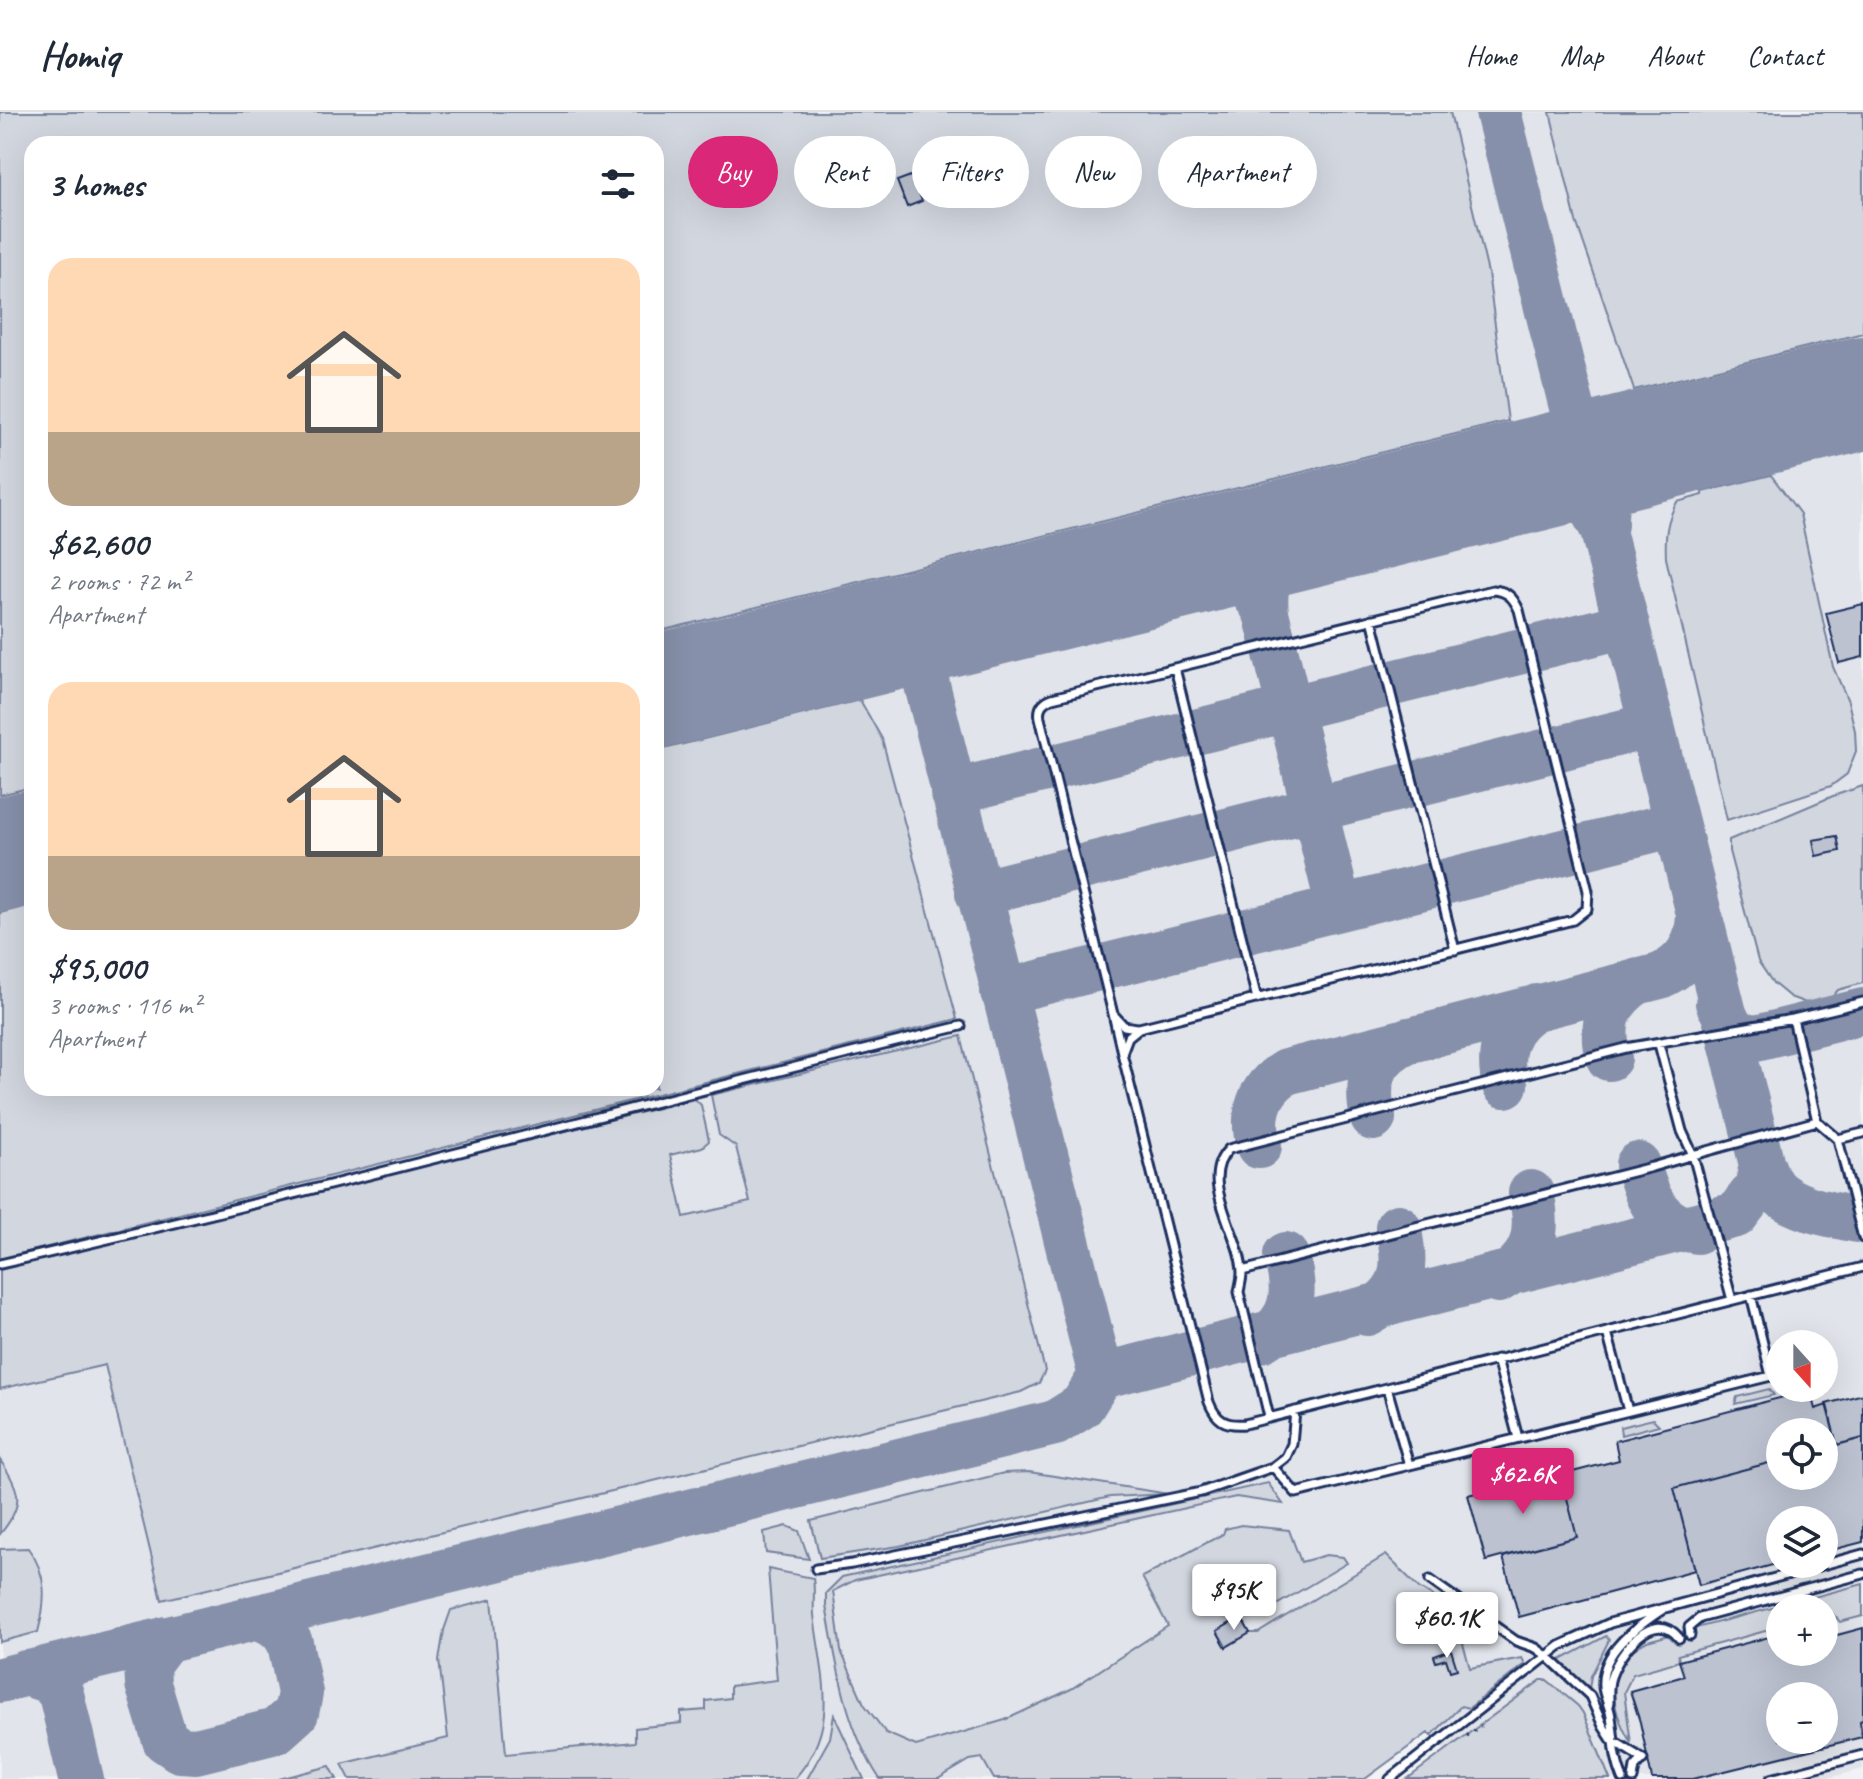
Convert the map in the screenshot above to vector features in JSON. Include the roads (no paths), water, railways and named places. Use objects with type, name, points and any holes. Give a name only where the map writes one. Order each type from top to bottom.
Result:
[{"type":"lane","points":[[1113,1014],[1124,1026],[1139,1028],[1573,920],[1587,909],[1588,891],[1519,610],[1511,596],[1502,590],[1052,698],[1041,705],[1039,712],[1122,1053],[1214,1415],[1224,1423],[1233,1425],[1269,1417],[1863,1267]]},
{"type":"lane","points":[[1372,619],[1455,950]]},
{"type":"lane","points":[[1175,668],[1257,999]]},
{"type":"lane","points":[[1269,1417],[1239,1292],[1242,1271],[1216,1174],[1222,1156],[1229,1149],[1617,1051],[1793,1019],[1863,1002]]},
{"type":"lane","points":[[1793,1019],[1817,1121],[1838,1139],[1863,1238]]},
{"type":"lane","points":[[0,1264],[109,1240],[961,1026]]},
{"type":"lane","points":[[1122,1053],[1128,1037],[1139,1028]]},
{"type":"lane","points":[[1659,1044],[1732,1300]]},
{"type":"lane","points":[[1242,1271],[1652,1167],[1817,1121]]},
{"type":"lane","points":[[1838,1139],[1863,1133]]},
{"type":"lane","points":[[1273,1467],[1296,1493],[1771,1376],[1751,1295]]},
{"type":"lane","points":[[1607,1332],[1628,1411]]},
{"type":"lane","points":[[1497,1359],[1518,1438]]},
{"type":"lane","points":[[1387,1388],[1409,1465]]},
{"type":"lane","points":[[816,1569],[1201,1492],[1273,1467],[1286,1457],[1292,1444],[1295,1411]]},
{"type":"lane","points":[[1390,1779],[1560,1646],[1610,1623],[1863,1554]]},
{"type":"lane","points":[[1690,1635],[1689,1627],[1700,1618],[1863,1574]]},
{"type":"lane","points":[[1430,1580],[1516,1641],[1536,1648],[1590,1696],[1612,1740],[1643,1759],[1635,1767],[1633,1779]]},
{"type":"lane","points":[[1609,1706],[1603,1690],[1603,1678],[1612,1654],[1631,1632],[1668,1606]]},
{"type":"lane","points":[[1623,1779],[1614,1759],[1612,1740],[1609,1686],[1612,1674],[1626,1647],[1637,1636],[1662,1628],[1674,1631],[1679,1638]]},
{"type":"lane","points":[[1771,1779],[1863,1755]]}]
